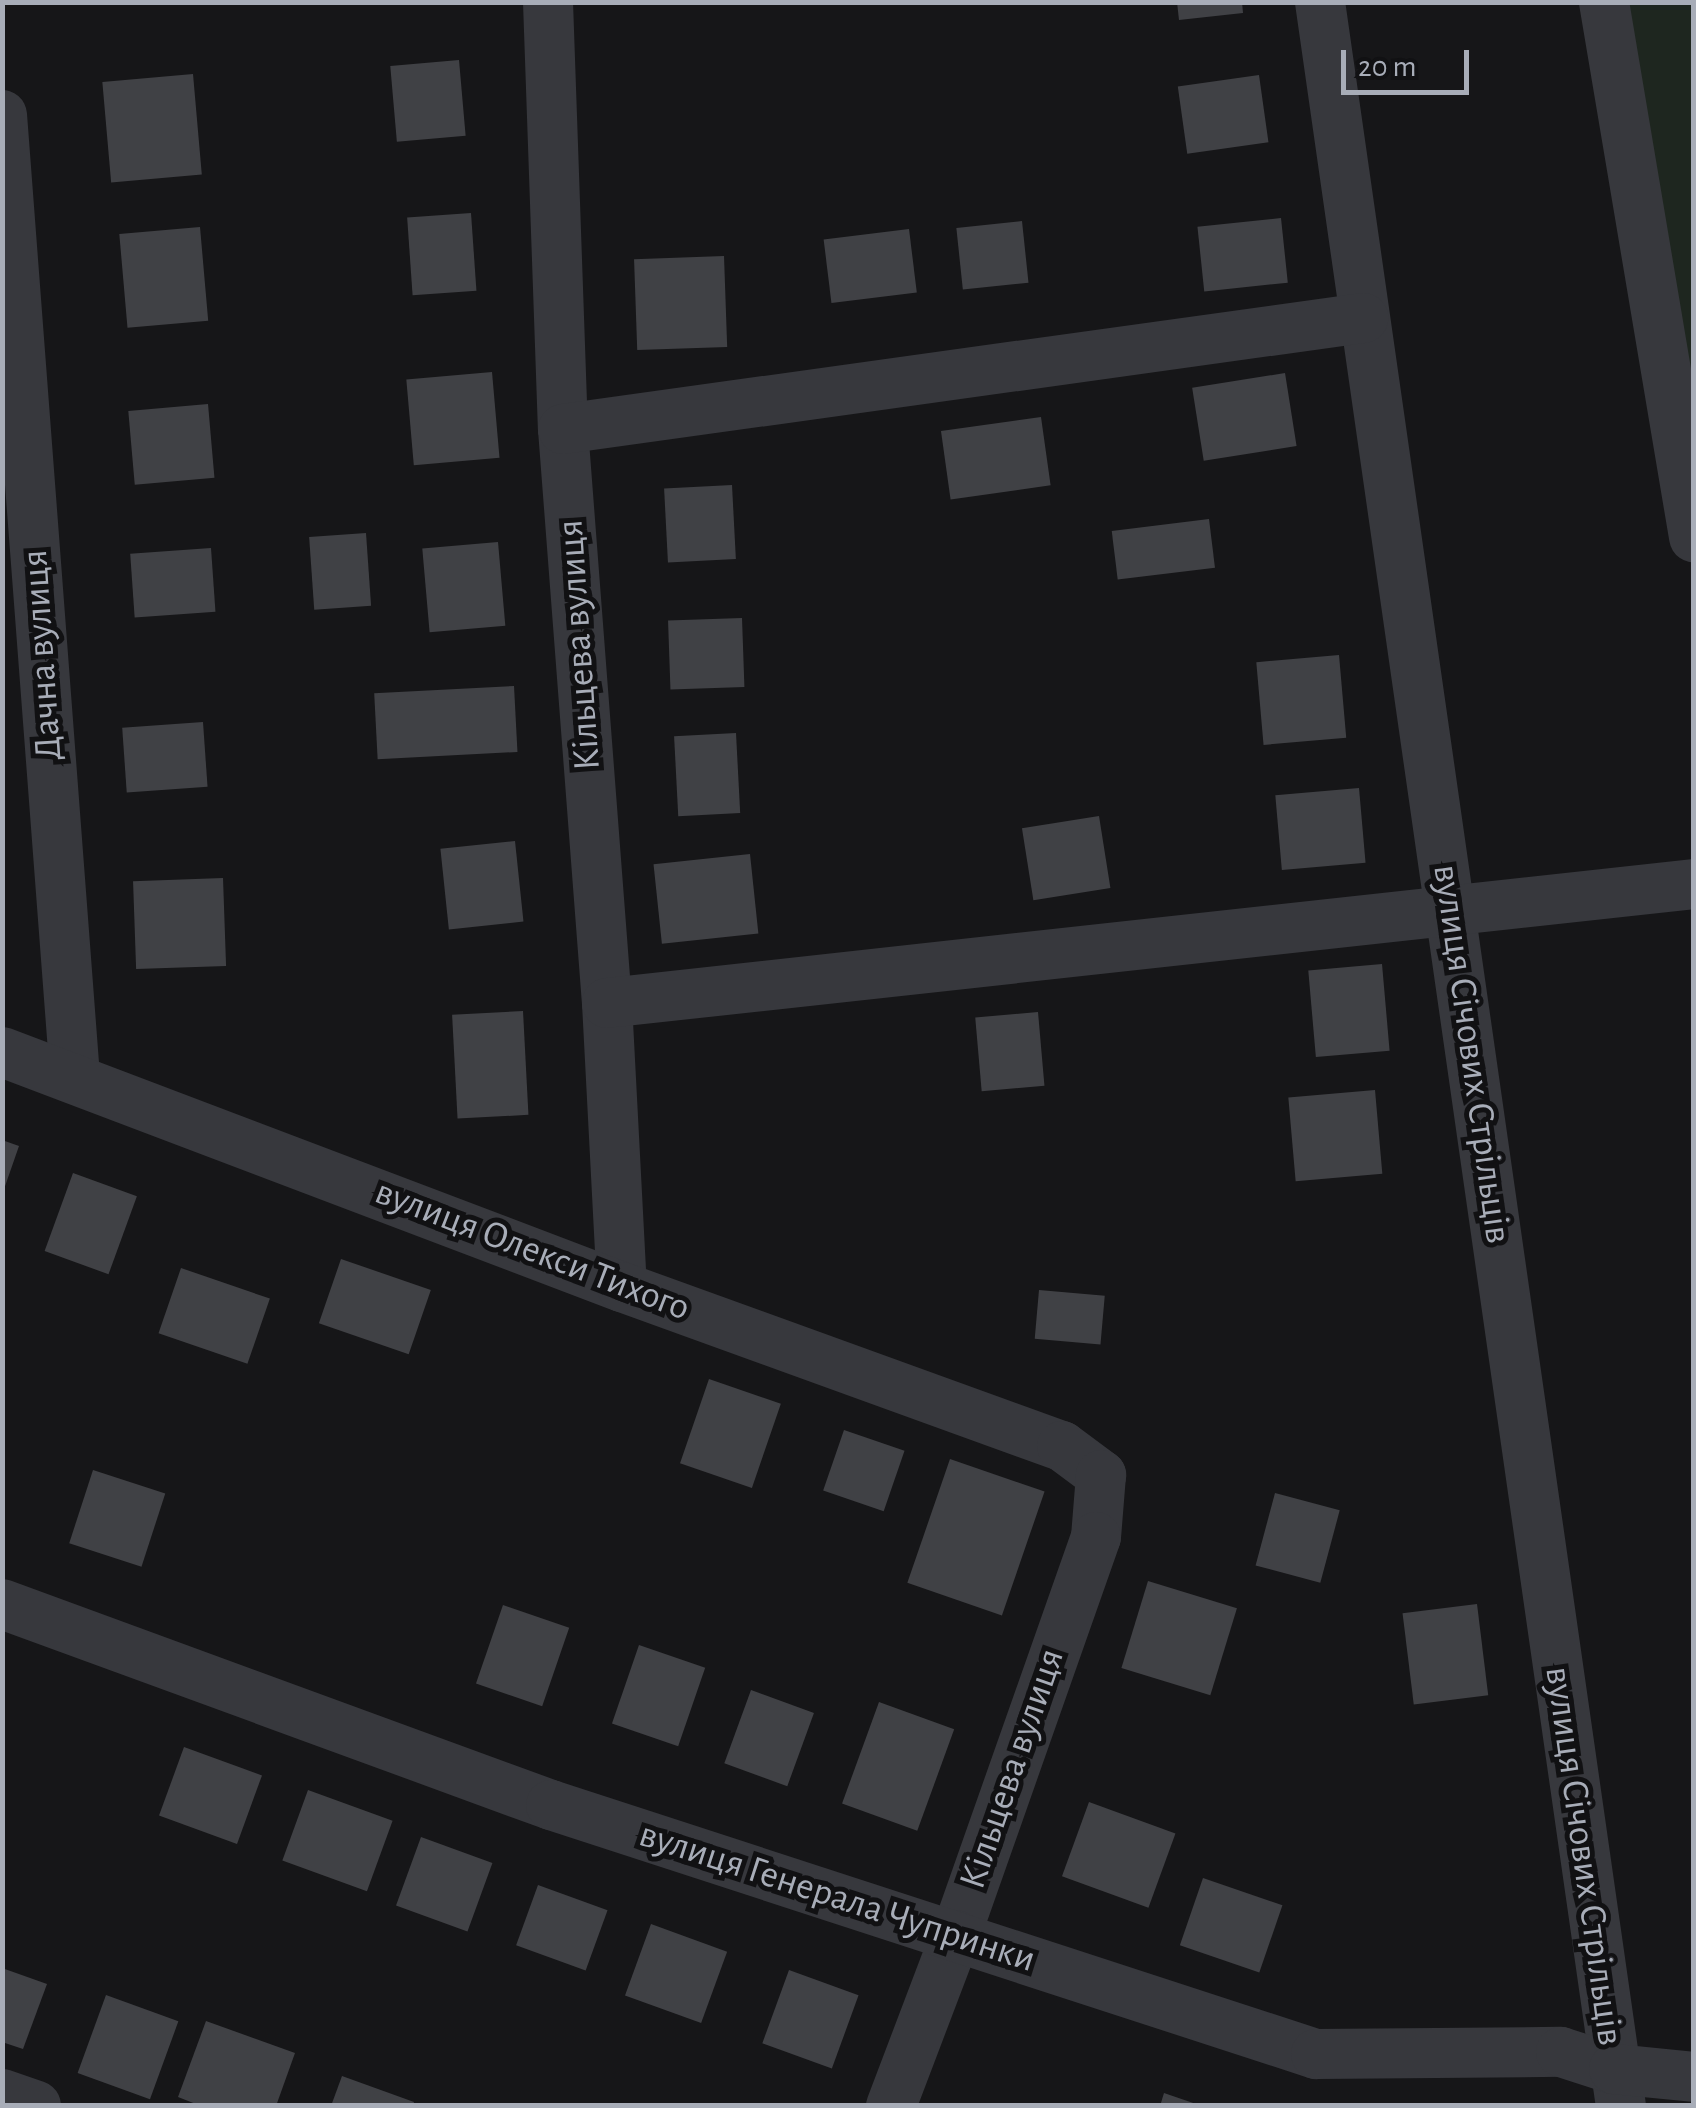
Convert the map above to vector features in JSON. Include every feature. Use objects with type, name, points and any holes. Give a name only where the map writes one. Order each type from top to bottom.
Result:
[{"type":"street","name":"Кільцева вулиця","points":[[548,2],[564,429],[607,1002],[622,1287]]},
{"type":"street","name":"вулиця Січових Стрільців","points":[[1320,2],[1363,318],[1453,909],[1617,2088]]},
{"type":"street","points":[[1604,2],[1679,373],[1694,537]]},
{"type":"street","name":"Дачна вулиця","points":[[2,115],[75,1076]]},
{"type":"street","points":[[564,429],[1363,318]]},
{"type":"street","points":[[607,1002],[1694,884]]},
{"type":"street","name":"вулиця Олекси Тихого","points":[[2,1052],[75,1076],[622,1287],[1062,1446]]},
{"type":"street","name":"Кільцева вулиця","points":[[891,2106],[956,1935],[1096,1537],[1101,1475],[1062,1446]]},
{"type":"street","name":"вулиця Генерала Чупринки","points":[[2,1604],[552,1805],[956,1935],[1231,2030],[1316,2054],[1561,2052],[1617,2088],[1694,2077]]},
{"type":"street","points":[[2,2094],[36,2106]]},
{"type":"shaded area","points":[[1616,3],[1693,3],[1693,449]]},
{"type":"building","points":[[1177,2],[1242,2],[1243,13],[1179,20]]},
{"type":"building","points":[[459,60],[466,136],[397,142],[390,66]]},
{"type":"building","points":[[193,74],[202,175],[111,183],[102,82]]},
{"type":"building","points":[[1259,75],[1268,142],[1187,154],[1178,86]]},
{"type":"building","points":[[471,213],[476,291],[413,295],[407,217]]},
{"type":"building","points":[[1281,218],[1288,283],[1204,291],[1197,227]]},
{"type":"building","points":[[1022,221],[1028,283],[963,290],[956,228]]},
{"type":"building","points":[[200,227],[208,321],[128,328],[119,234]]},
{"type":"building","points":[[909,229],[917,293],[831,303],[824,239]]},
{"type":"building","points":[[724,256],[727,347],[637,350],[634,259]]},
{"type":"building","points":[[492,372],[499,458],[414,465],[406,379]]},
{"type":"building","points":[[1285,373],[1297,446],[1204,461],[1192,388]]},
{"type":"building","points":[[208,404],[214,478],[135,485],[128,411]]},
{"type":"building","points":[[1041,417],[1051,485],[951,499],[941,431]]},
{"type":"building","points":[[732,485],[736,559],[668,562],[664,489]]},
{"type":"building","points":[[1209,519],[1215,568],[1118,580],[1112,531]]},
{"type":"building","points":[[366,533],[371,606],[314,610],[309,537]]},
{"type":"building","points":[[498,542],[505,626],[430,632],[422,549]]},
{"type":"building","points":[[211,548],[215,612],[135,617],[130,554]]},
{"type":"building","points":[[742,618],[744,687],[670,690],[668,621]]},
{"type":"building","points":[[1339,655],[1346,738],[1264,745],[1256,662]]},
{"type":"building","points":[[514,686],[517,752],[378,759],[374,693]]},
{"type":"building","points":[[203,722],[208,787],[127,792],[122,728]]},
{"type":"building","points":[[736,733],[740,813],[678,816],[674,736]]},
{"type":"building","points":[[1359,788],[1366,863],[1282,870],[1275,795]]},
{"type":"building","points":[[1099,816],[1110,888],[1033,900],[1022,828]]},
{"type":"building","points":[[515,841],[523,922],[449,929],[440,849]]},
{"type":"building","points":[[750,854],[758,934],[662,944],[654,864]]},
{"type":"building","points":[[223,878],[226,966],[136,969],[133,881]]},
{"type":"building","points":[[1382,964],[1390,1051],[1316,1057],[1308,970]]},
{"type":"building","points":[[523,1011],[528,1115],[458,1119],[452,1015]]},
{"type":"building","points":[[1038,1012],[1044,1086],[982,1091],[975,1017]]},
{"type":"building","points":[[1375,1090],[1382,1174],[1296,1181],[1288,1098]]},
{"type":"building","points":[[2,1140],[19,1146],[3,1192],[2,1192]]},
{"type":"building","points":[[73,1173],[137,1196],[109,1274],[45,1251]]},
{"type":"building","points":[[341,1259],[431,1290],[409,1354],[319,1323]]},
{"type":"building","points":[[181,1268],[270,1299],[247,1364],[159,1333]]},
{"type":"building","points":[[1039,1290],[1105,1296],[1100,1345],[1035,1339]]},
{"type":"building","points":[[709,1379],[781,1404],[752,1488],[680,1463]]},
{"type":"building","points":[[844,1430],[905,1451],[884,1511],[823,1491]]},
{"type":"building","points":[[950,1459],[1045,1492],[1002,1615],[907,1583]]},
{"type":"building","points":[[93,1470],[165,1493],[141,1567],[69,1543]]},
{"type":"building","points":[[1275,1493],[1340,1510],[1320,1583],[1256,1565]]},
{"type":"building","points":[[1148,1581],[1237,1608],[1210,1695],[1121,1668]]},
{"type":"building","points":[[1477,1604],[1488,1695],[1414,1704],[1403,1613]]},
{"type":"building","points":[[503,1605],[569,1628],[542,1706],[476,1683]]},
{"type":"building","points":[[639,1645],[705,1668],[678,1746],[612,1723]]},
{"type":"building","points":[[751,1690],[814,1713],[787,1786],[724,1763]]},
{"type":"building","points":[[879,1702],[954,1729],[917,1831],[842,1803]]},
{"type":"building","points":[[184,1747],[262,1775],[237,1844],[159,1816]]},
{"type":"building","points":[[308,1790],[393,1821],[367,1891],[282,1860]]},
{"type":"building","points":[[1089,1802],[1175,1833],[1148,1908],[1062,1876]]},
{"type":"building","points":[[421,1837],[492,1863],[467,1932],[396,1906]]},
{"type":"building","points":[[1203,1878],[1282,1905],[1259,1972],[1180,1945]]},
{"type":"building","points":[[538,1885],[608,1910],[586,1970],[516,1945]]},
{"type":"building","points":[[651,1924],[727,1952],[701,2023],[625,1995]]},
{"type":"building","points":[[2,1968],[47,1984],[23,2049],[2,2042]]},
{"type":"building","points":[[789,1970],[859,1995],[832,2069],[762,2043]]},
{"type":"building","points":[[106,1995],[178,2021],[150,2099],[78,2073]]},
{"type":"building","points":[[206,2021],[295,2053],[276,2106],[201,2106],[178,2097]]},
{"type":"building","points":[[342,2076],[414,2102],[413,2106],[331,2106]]},
{"type":"building","points":[[1164,2093],[1199,2105],[1199,2106],[1160,2106]]}]
